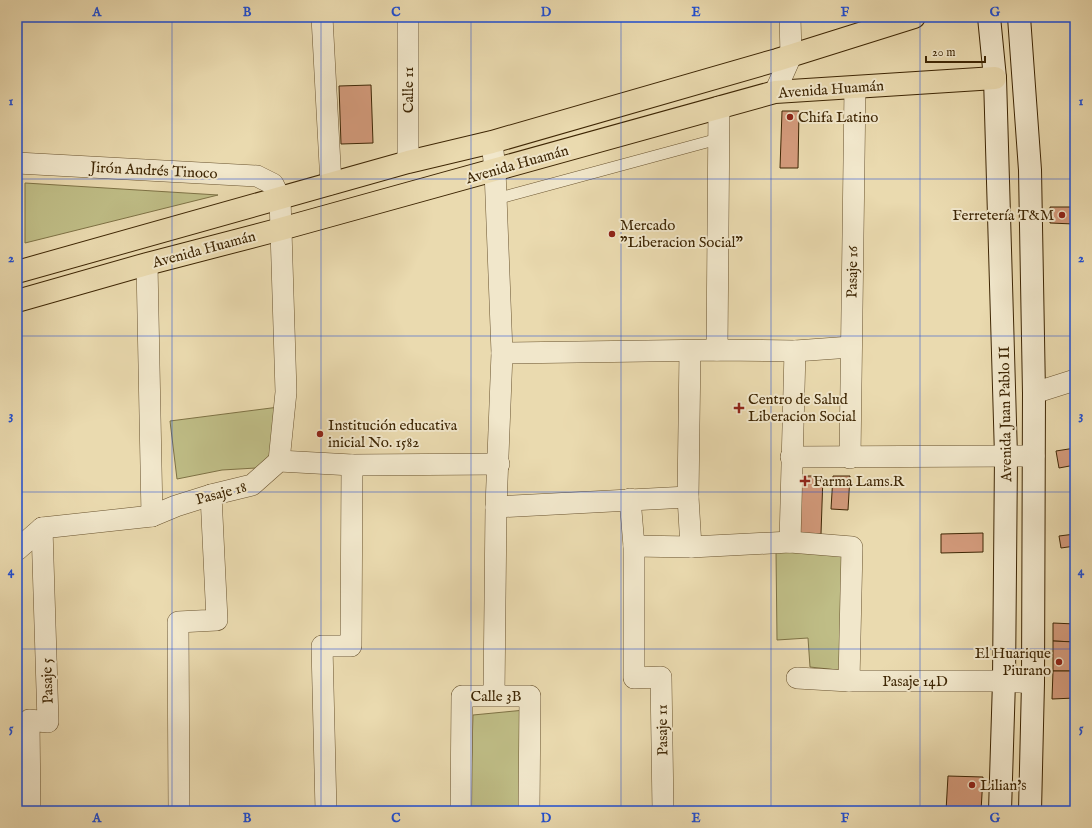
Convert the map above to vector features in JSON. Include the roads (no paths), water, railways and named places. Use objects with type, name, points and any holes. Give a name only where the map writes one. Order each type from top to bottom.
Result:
[{"type":"main road","name":"Avenida Huamán","points":[[17,272],[408,162],[492,142],[791,56],[914,17]]},
{"type":"main road","name":"Avenida Juan Pablo II","points":[[989,17],[996,78],[1006,456],[1004,681],[1000,811]]},
{"type":"main road","name":"Avenida Juan Pablo II","points":[[1020,17],[1030,170],[1034,393],[1033,684],[1030,811]]},
{"type":"main road","name":"Avenida Huamán","points":[[17,301],[775,92],[996,78],[1024,80]]},
{"type":"street","points":[[322,17],[331,184]]},
{"type":"street","name":"Calle 11","points":[[408,17],[408,162]]},
{"type":"street","points":[[775,92],[791,56],[790,17]]},
{"type":"street","name":"Pasaje 16","points":[[850,458],[855,86]]},
{"type":"street","points":[[717,350],[719,107]]},
{"type":"street","points":[[492,142],[496,199],[502,353],[499,464],[496,507],[494,695]]},
{"type":"street","name":"Jirón Andrés Tinoco","points":[[17,163],[257,176],[273,184],[280,198]]},
{"type":"street","points":[[280,198],[286,392],[279,462],[352,465],[499,464]]},
{"type":"street","points":[[147,264],[152,516]]},
{"type":"street","points":[[502,353],[717,350],[795,351],[851,348]]},
{"type":"street","points":[[690,351],[688,497],[691,547]]},
{"type":"street","points":[[790,542],[791,457],[795,351]]},
{"type":"street","points":[[1034,393],[1075,380]]},
{"type":"street","points":[[791,457],[850,458],[1034,456]]},
{"type":"street","name":"Pasaje 18","points":[[42,528],[152,516],[211,494],[252,485],[279,462]]},
{"type":"street","points":[[326,811],[322,646],[351,646],[352,465]]},
{"type":"street","points":[[179,811],[178,622],[217,620],[211,494]]},
{"type":"street","points":[[496,507],[688,497]]},
{"type":"street","points":[[630,499],[634,546],[691,547],[790,542],[852,547],[849,681]]},
{"type":"street","points":[[17,550],[42,528]]},
{"type":"street","name":"Pasaje 5","points":[[30,811],[29,720],[48,722],[42,528]]},
{"type":"street","name":"Pasaje 11","points":[[634,546],[634,678],[661,677],[663,811]]},
{"type":"street","name":"Pasaje 14D","points":[[797,678],[849,681],[1004,681],[1033,684]]},
{"type":"street","name":"Calle 3B","points":[[461,811],[462,696],[494,695],[530,696],[529,811]]},
{"type":"lane","points":[[496,199],[718,139]]},
{"type":"place","name":"Chifa Latino","points":[[790,117]]},
{"type":"place","name":"Ferretería T&M","points":[[1062,215]]},
{"type":"place","name":"Mercado \"Liberacion Social\"","points":[[612,234]]},
{"type":"place","name":"Centro de Salud Liberacion Social","points":[[739,408]]},
{"type":"place","name":"Institución educativa inicial No. 1582","points":[[320,434]]},
{"type":"place","name":"Farma Lams.R","points":[[805,481]]},
{"type":"place","name":"El Huarique Piurano","points":[[1059,662]]},
{"type":"place","name":"Lilian's","points":[[972,785]]}]
